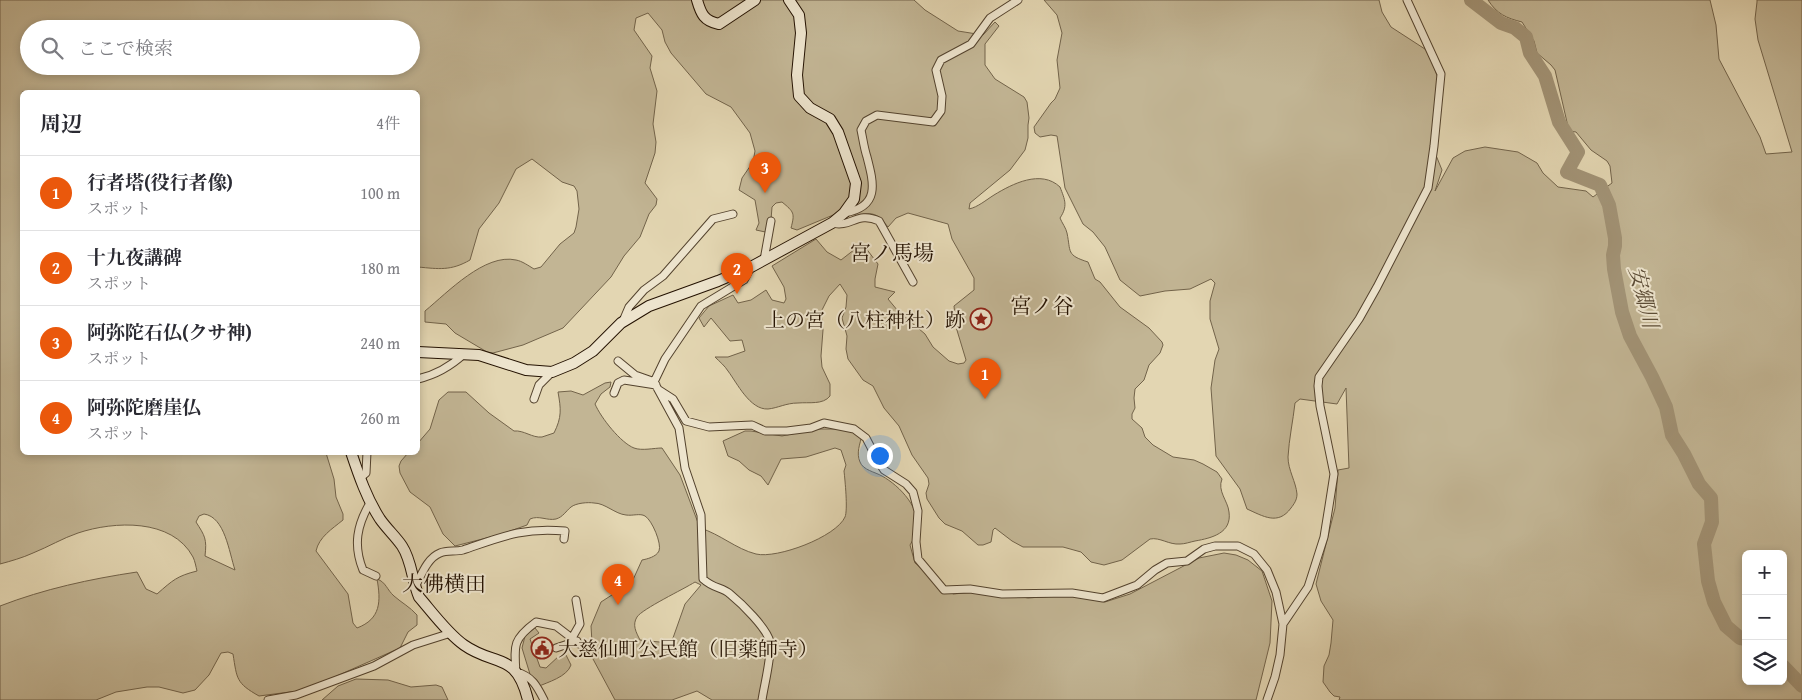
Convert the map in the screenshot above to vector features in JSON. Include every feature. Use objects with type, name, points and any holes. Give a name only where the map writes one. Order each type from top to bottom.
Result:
[{"type":"main road","points":[[697,0],[700,13],[710,23],[719,24],[755,0]]},
{"type":"main road","points":[[420,352],[479,355],[526,370],[552,372],[574,363],[594,351],[621,324],[649,306],[752,267],[832,223],[844,213],[854,199],[856,183],[838,132],[830,119],[810,108],[800,96],[797,74],[801,33],[799,15],[789,0]]},
{"type":"main road","points":[[352,455],[370,503],[402,546],[409,560],[415,588],[419,597],[464,646],[505,663],[516,672],[525,688],[528,700]]},
{"type":"street","points":[[844,213],[856,211],[865,206],[872,196],[872,175],[860,130],[866,121],[877,115],[933,122],[941,111],[942,96],[936,70],[941,60],[971,44],[990,18],[1018,0]]},
{"type":"street","points":[[1283,624],[1308,587],[1324,537],[1330,506],[1334,474],[1320,406],[1319,377],[1359,319],[1428,188],[1442,74],[1407,0]]},
{"type":"street","points":[[621,324],[629,307],[644,290],[664,276],[713,219],[733,214]]},
{"type":"street","points":[[832,223],[840,225],[859,218],[869,217],[879,222],[913,282]]},
{"type":"street","points":[[764,260],[771,221]]},
{"type":"street","points":[[752,267],[744,280],[700,306],[665,359],[656,386],[679,428],[685,468],[701,515],[703,579],[711,586],[728,592],[742,604],[763,629],[770,641],[762,700]]},
{"type":"street","points":[[420,378],[444,369],[465,354]]},
{"type":"street","points":[[618,361],[635,375],[656,386],[672,399],[686,421],[709,427],[752,424],[765,431],[787,432],[811,428],[824,423],[854,429],[866,438],[884,470],[906,484],[913,492],[918,511],[916,542],[918,559],[944,590],[970,589],[1002,594],[1072,592],[1103,598],[1137,585],[1167,563],[1187,561],[1204,549],[1228,544],[1238,546],[1254,554],[1267,570],[1276,592],[1283,624],[1280,655],[1267,700]]},
{"type":"street","points":[[534,399],[539,385],[552,372]]},
{"type":"street","points":[[614,393],[618,383],[624,380],[656,386]]},
{"type":"street","points":[[360,478],[366,473],[367,455]]},
{"type":"street","points":[[370,503],[361,519],[357,540],[358,558],[363,570],[376,576]]},
{"type":"street","points":[[415,588],[428,563],[439,553],[460,551],[520,531],[549,529],[565,531],[564,540]]},
{"type":"street","points":[[556,648],[574,640],[580,624],[576,600]]},
{"type":"street","points":[[544,700],[536,684],[526,675],[516,672],[514,648],[522,632],[536,622],[556,626],[586,649]]},
{"type":"street","points":[[268,700],[296,695],[374,666],[413,645],[451,633]]},
{"type":"shaded area","points":[[0,0],[914,0],[925,10],[958,31],[983,35],[995,22],[999,26],[985,44],[985,65],[995,79],[1024,97],[1027,102],[1029,118],[1028,138],[1025,150],[1010,170],[970,203],[969,209],[1009,187],[1027,180],[1044,179],[1060,187],[1065,203],[1060,218],[1066,231],[1071,252],[1076,257],[1088,262],[1095,279],[1100,282],[1120,307],[1149,328],[1163,345],[1160,353],[1149,365],[1144,380],[1135,389],[1135,408],[1132,419],[1142,428],[1145,437],[1153,445],[1173,457],[1194,460],[1217,472],[1222,479],[1221,488],[1229,512],[1229,519],[1224,530],[1214,536],[1180,544],[1150,539],[1122,560],[1104,565],[1091,562],[1081,552],[1063,547],[1023,547],[995,528],[991,542],[978,545],[962,531],[945,524],[939,518],[927,499],[928,478],[912,455],[899,426],[884,408],[873,386],[863,380],[848,359],[846,349],[847,336],[842,318],[846,307],[847,295],[840,284],[829,296],[821,312],[823,330],[822,367],[830,384],[830,396],[820,402],[794,403],[768,409],[761,408],[750,401],[725,367],[715,357],[728,357],[745,351],[742,340],[730,341],[711,318],[704,327],[699,318],[709,306],[733,295],[738,303],[751,300],[766,290],[772,300],[784,303],[786,299],[784,287],[772,266],[816,239],[827,252],[841,260],[859,246],[865,247],[878,264],[875,287],[895,292],[888,299],[898,311],[925,334],[933,347],[949,361],[958,364],[964,363],[966,360],[956,327],[954,306],[974,290],[974,278],[952,239],[948,224],[908,213],[896,218],[888,227],[875,215],[856,216],[847,201],[838,213],[797,230],[791,228],[793,213],[782,202],[776,203],[772,207],[770,233],[756,230],[759,223],[755,200],[739,190],[742,178],[753,162],[755,151],[750,133],[731,107],[706,94],[671,53],[665,42],[662,30],[648,13],[636,18],[634,30],[652,56],[650,68],[657,91],[653,124],[656,142],[655,153],[645,183],[657,199],[656,205],[649,214],[640,237],[624,256],[611,277],[563,328],[523,345],[493,353],[487,352],[455,333],[446,324],[425,322],[425,311],[468,276],[492,262],[504,259],[516,260],[534,269],[541,267],[560,244],[574,233],[579,209],[577,191],[574,186],[562,182],[532,159],[516,169],[499,203],[479,229],[470,260],[451,268],[420,267],[420,90],[20,90],[20,455],[327,455],[343,520],[323,537],[316,551],[348,594],[353,623],[357,628],[371,620],[375,614],[379,602],[377,579],[417,615],[417,625],[408,632],[400,648],[305,690],[259,696],[239,680],[233,654],[228,652],[221,653],[209,675],[195,690],[183,693],[159,687],[147,687],[116,692],[96,700],[0,700],[0,606],[33,594],[67,585],[137,572],[146,589],[157,594],[176,579],[197,571],[193,557],[184,544],[171,535],[157,529],[141,526],[108,526],[92,529],[67,537],[0,564]],"holes":[[[204,514],[217,521],[225,536],[235,570],[205,556],[205,538],[196,522],[199,516]]]},
{"type":"shaded area","points":[[1044,0],[1379,0],[1382,12],[1391,27],[1428,51],[1438,78],[1431,143],[1442,170],[1435,191],[1453,158],[1465,151],[1485,147],[1518,152],[1537,163],[1543,173],[1558,187],[1586,191],[1593,197],[1612,183],[1610,166],[1607,161],[1591,150],[1576,132],[1569,131],[1555,70],[1537,53],[1534,41],[1522,22],[1502,15],[1488,0],[1710,0],[1716,25],[1719,59],[1760,137],[1766,154],[1792,152],[1758,40],[1755,19],[1757,0],[1802,0],[1802,700],[1339,700],[1340,697],[1334,696],[1323,682],[1324,666],[1329,655],[1331,643],[1333,620],[1321,601],[1316,584],[1335,508],[1338,470],[1349,468],[1346,388],[1337,404],[1300,399],[1295,403],[1288,457],[1297,494],[1291,508],[1281,517],[1276,518],[1265,517],[1247,509],[1240,489],[1216,456],[1211,388],[1215,360],[1219,349],[1210,319],[1210,301],[1215,283],[1211,279],[1190,289],[1140,296],[1120,280],[1105,247],[1093,232],[1083,224],[1065,188],[1057,136],[1040,137],[1035,133],[1034,127],[1055,99],[1060,88],[1057,60],[1062,33],[1057,15]]},
{"type":"shaded area","points":[[611,382],[610,387],[601,394],[595,404],[612,429],[623,441],[634,448],[662,448],[680,475],[700,528],[756,554],[765,555],[791,550],[818,539],[839,525],[846,513],[844,471],[846,465],[841,450],[835,448],[806,457],[781,459],[768,485],[761,476],[728,456],[723,441],[745,431],[782,436],[816,429],[851,429],[862,435],[858,452],[862,465],[866,469],[889,480],[902,492],[913,507],[918,523],[916,534],[910,545],[915,563],[953,594],[988,591],[1028,598],[1069,595],[1105,602],[1130,594],[1199,558],[1224,553],[1248,560],[1262,571],[1272,601],[1270,643],[1256,700],[712,700],[697,691],[672,700],[615,700],[593,659],[591,626],[601,602],[632,582],[642,560],[658,553],[660,548],[658,538],[648,518],[641,515],[618,513],[598,503],[582,503],[573,506],[556,519],[533,518],[530,519],[527,525],[502,534],[455,546],[443,534],[430,507],[410,492],[400,473],[399,466],[406,455],[420,455],[420,441],[430,429],[439,400],[448,392],[466,392],[489,413],[514,431],[542,437],[554,433],[560,417],[558,392],[571,391],[583,395],[605,383]],"holes":[[[695,582],[701,585],[685,604],[673,638],[669,643],[640,640],[635,626],[640,613]]]},
{"type":"shaded area","points":[[535,628],[539,633],[530,639],[540,667],[546,668],[560,655],[566,655],[571,665],[566,673],[537,687],[533,684],[522,648],[525,636]]},
{"type":"shaded area","points":[[356,679],[388,680],[411,687],[436,685],[442,687],[448,700],[322,700],[338,686]]},
{"type":"waterway","name":"安郷川","points":[[1471,0],[1501,23],[1515,28],[1526,37],[1530,53],[1545,76],[1559,122],[1578,152],[1567,172],[1600,185],[1609,205],[1615,238],[1614,269],[1622,312],[1630,336],[1666,407],[1672,435],[1699,484],[1711,498],[1712,522],[1704,544],[1708,581],[1714,602],[1726,626],[1742,638]]},
{"type":"waterway","name":"安郷川","points":[[1787,670],[1802,686]]},
{"type":"place","name":"阿弥陀石仏(クサ神)","points":[[765,193]]},
{"type":"place","name":"十九夜講碑","points":[[737,294]]},
{"type":"place","name":"上の宮（八柱神社）跡","points":[[981,319]]},
{"type":"place","name":"行者塔(役行者像)","points":[[985,399]]},
{"type":"place","name":"阿弥陀磨崖仏","points":[[618,605]]},
{"type":"place","name":"大慈仙町公民館（旧薬師寺）","points":[[542,648]]},
{"type":"district","name":"宮ノ馬場","points":[[892,252]]},
{"type":"district","name":"宮ノ谷","points":[[1042,305]]},
{"type":"district","name":"大佛横田","points":[[444,583]]}]
